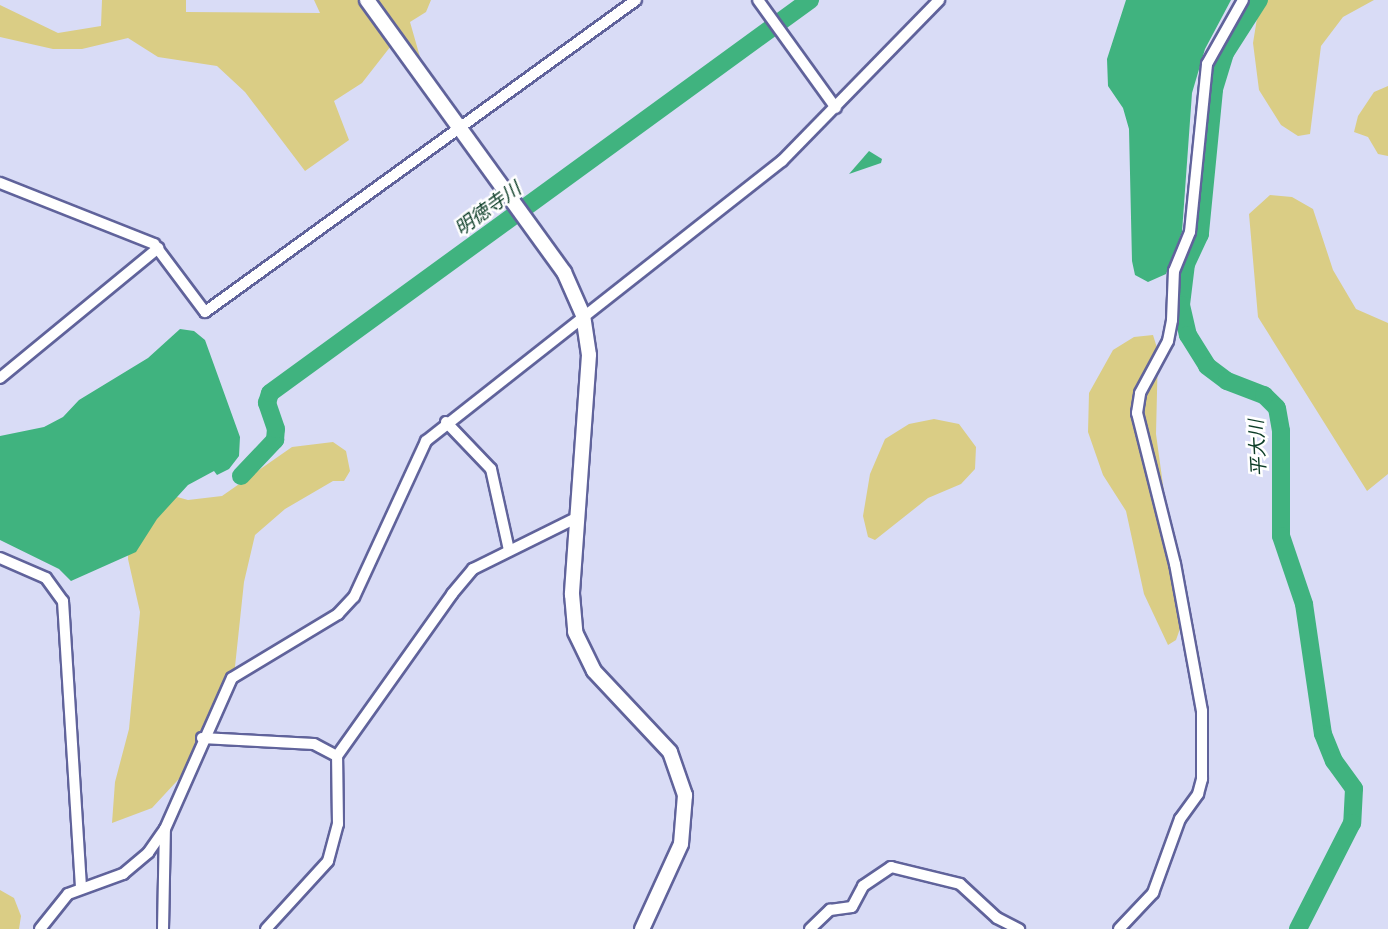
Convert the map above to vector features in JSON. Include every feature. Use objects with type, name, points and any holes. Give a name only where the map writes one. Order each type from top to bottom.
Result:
[{"type":"street","points":[[366,0],[564,272],[583,315],[589,355],[571,608],[580,648],[609,689],[663,743],[680,772],[685,795],[681,844],[642,929]]},
{"type":"street","points":[[0,183],[158,248],[205,312],[636,0]]},
{"type":"street","points":[[758,0],[836,108]]},
{"type":"street","points":[[40,929],[61,901],[81,888],[123,874],[148,853],[165,829],[225,687],[239,671],[331,618],[354,597],[414,458],[446,422],[771,170],[836,108],[939,0]]},
{"type":"street","points":[[1119,929],[1153,893],[1180,818],[1198,794],[1202,779],[1202,711],[1175,564],[1137,413],[1139,393],[1170,331],[1174,271],[1190,232],[1207,64],[1243,0]]},
{"type":"street","points":[[0,378],[158,248]]},
{"type":"street","points":[[446,422],[491,469],[509,550]]},
{"type":"street","points":[[266,929],[328,862],[338,824],[337,756],[473,569],[576,518]]},
{"type":"street","points":[[0,558],[46,578],[63,601],[81,888]]},
{"type":"street","points":[[202,738],[314,744],[337,756]]},
{"type":"street","points":[[163,929],[165,829]]},
{"type":"street","points":[[810,929],[830,910],[852,907],[863,886],[891,867],[960,884],[998,918],[1019,929]]},
{"type":"shaded area","points":[[102,0],[186,0],[186,12],[320,13],[314,0],[431,0],[426,12],[410,22],[426,78],[394,42],[362,83],[334,101],[349,140],[305,171],[245,92],[217,66],[158,57],[128,38],[82,49],[53,49],[0,37],[0,5],[58,33],[101,26]]},
{"type":"shaded area","points":[[1126,0],[1231,0],[1205,49],[1192,93],[1182,232],[1166,274],[1148,282],[1135,275],[1132,261],[1129,129],[1123,108],[1108,86],[1107,59]]},
{"type":"shaded area","points":[[1260,0],[1374,0],[1343,17],[1321,46],[1310,134],[1298,136],[1281,125],[1259,90],[1253,43]]},
{"type":"shaded area","points":[[1388,86],[1388,156],[1378,154],[1368,137],[1354,132],[1358,116],[1374,92]]},
{"type":"shaded area","points":[[869,151],[882,159],[881,163],[849,174]]},
{"type":"shaded area","points":[[1270,195],[1292,197],[1313,209],[1333,270],[1356,309],[1388,323],[1388,474],[1367,491],[1258,317],[1249,214]]},
{"type":"shaded area","points":[[180,329],[194,331],[205,340],[240,437],[239,456],[229,469],[217,475],[214,471],[188,485],[157,519],[136,552],[71,581],[59,569],[0,540],[0,436],[44,427],[63,417],[79,400],[148,358]]},
{"type":"shaded area","points":[[1153,335],[1158,351],[1156,434],[1182,623],[1176,640],[1168,645],[1144,594],[1126,511],[1103,475],[1088,432],[1089,393],[1113,350],[1134,337]]},
{"type":"shaded area","points":[[934,419],[959,424],[976,447],[975,469],[961,484],[928,498],[875,540],[868,537],[863,516],[870,474],[885,439],[909,424]]},
{"type":"shaded area","points":[[333,442],[346,451],[350,471],[344,481],[333,481],[285,509],[255,535],[244,582],[234,676],[189,768],[152,808],[112,823],[115,782],[129,729],[140,612],[128,559],[129,522],[152,490],[188,500],[222,496],[292,447]]},
{"type":"shaded area","points":[[0,890],[14,898],[21,916],[19,929],[0,929]]},
{"type":"waterway","name":"明徳寺川","points":[[241,476],[275,440],[276,429],[267,403],[270,393],[810,0]]},
{"type":"waterway","name":"平大川","points":[[1259,0],[1225,53],[1214,90],[1200,234],[1186,264],[1181,305],[1188,335],[1207,366],[1227,381],[1264,395],[1277,408],[1281,431],[1281,536],[1304,604],[1323,734],[1334,761],[1354,789],[1352,823],[1298,929]]}]
